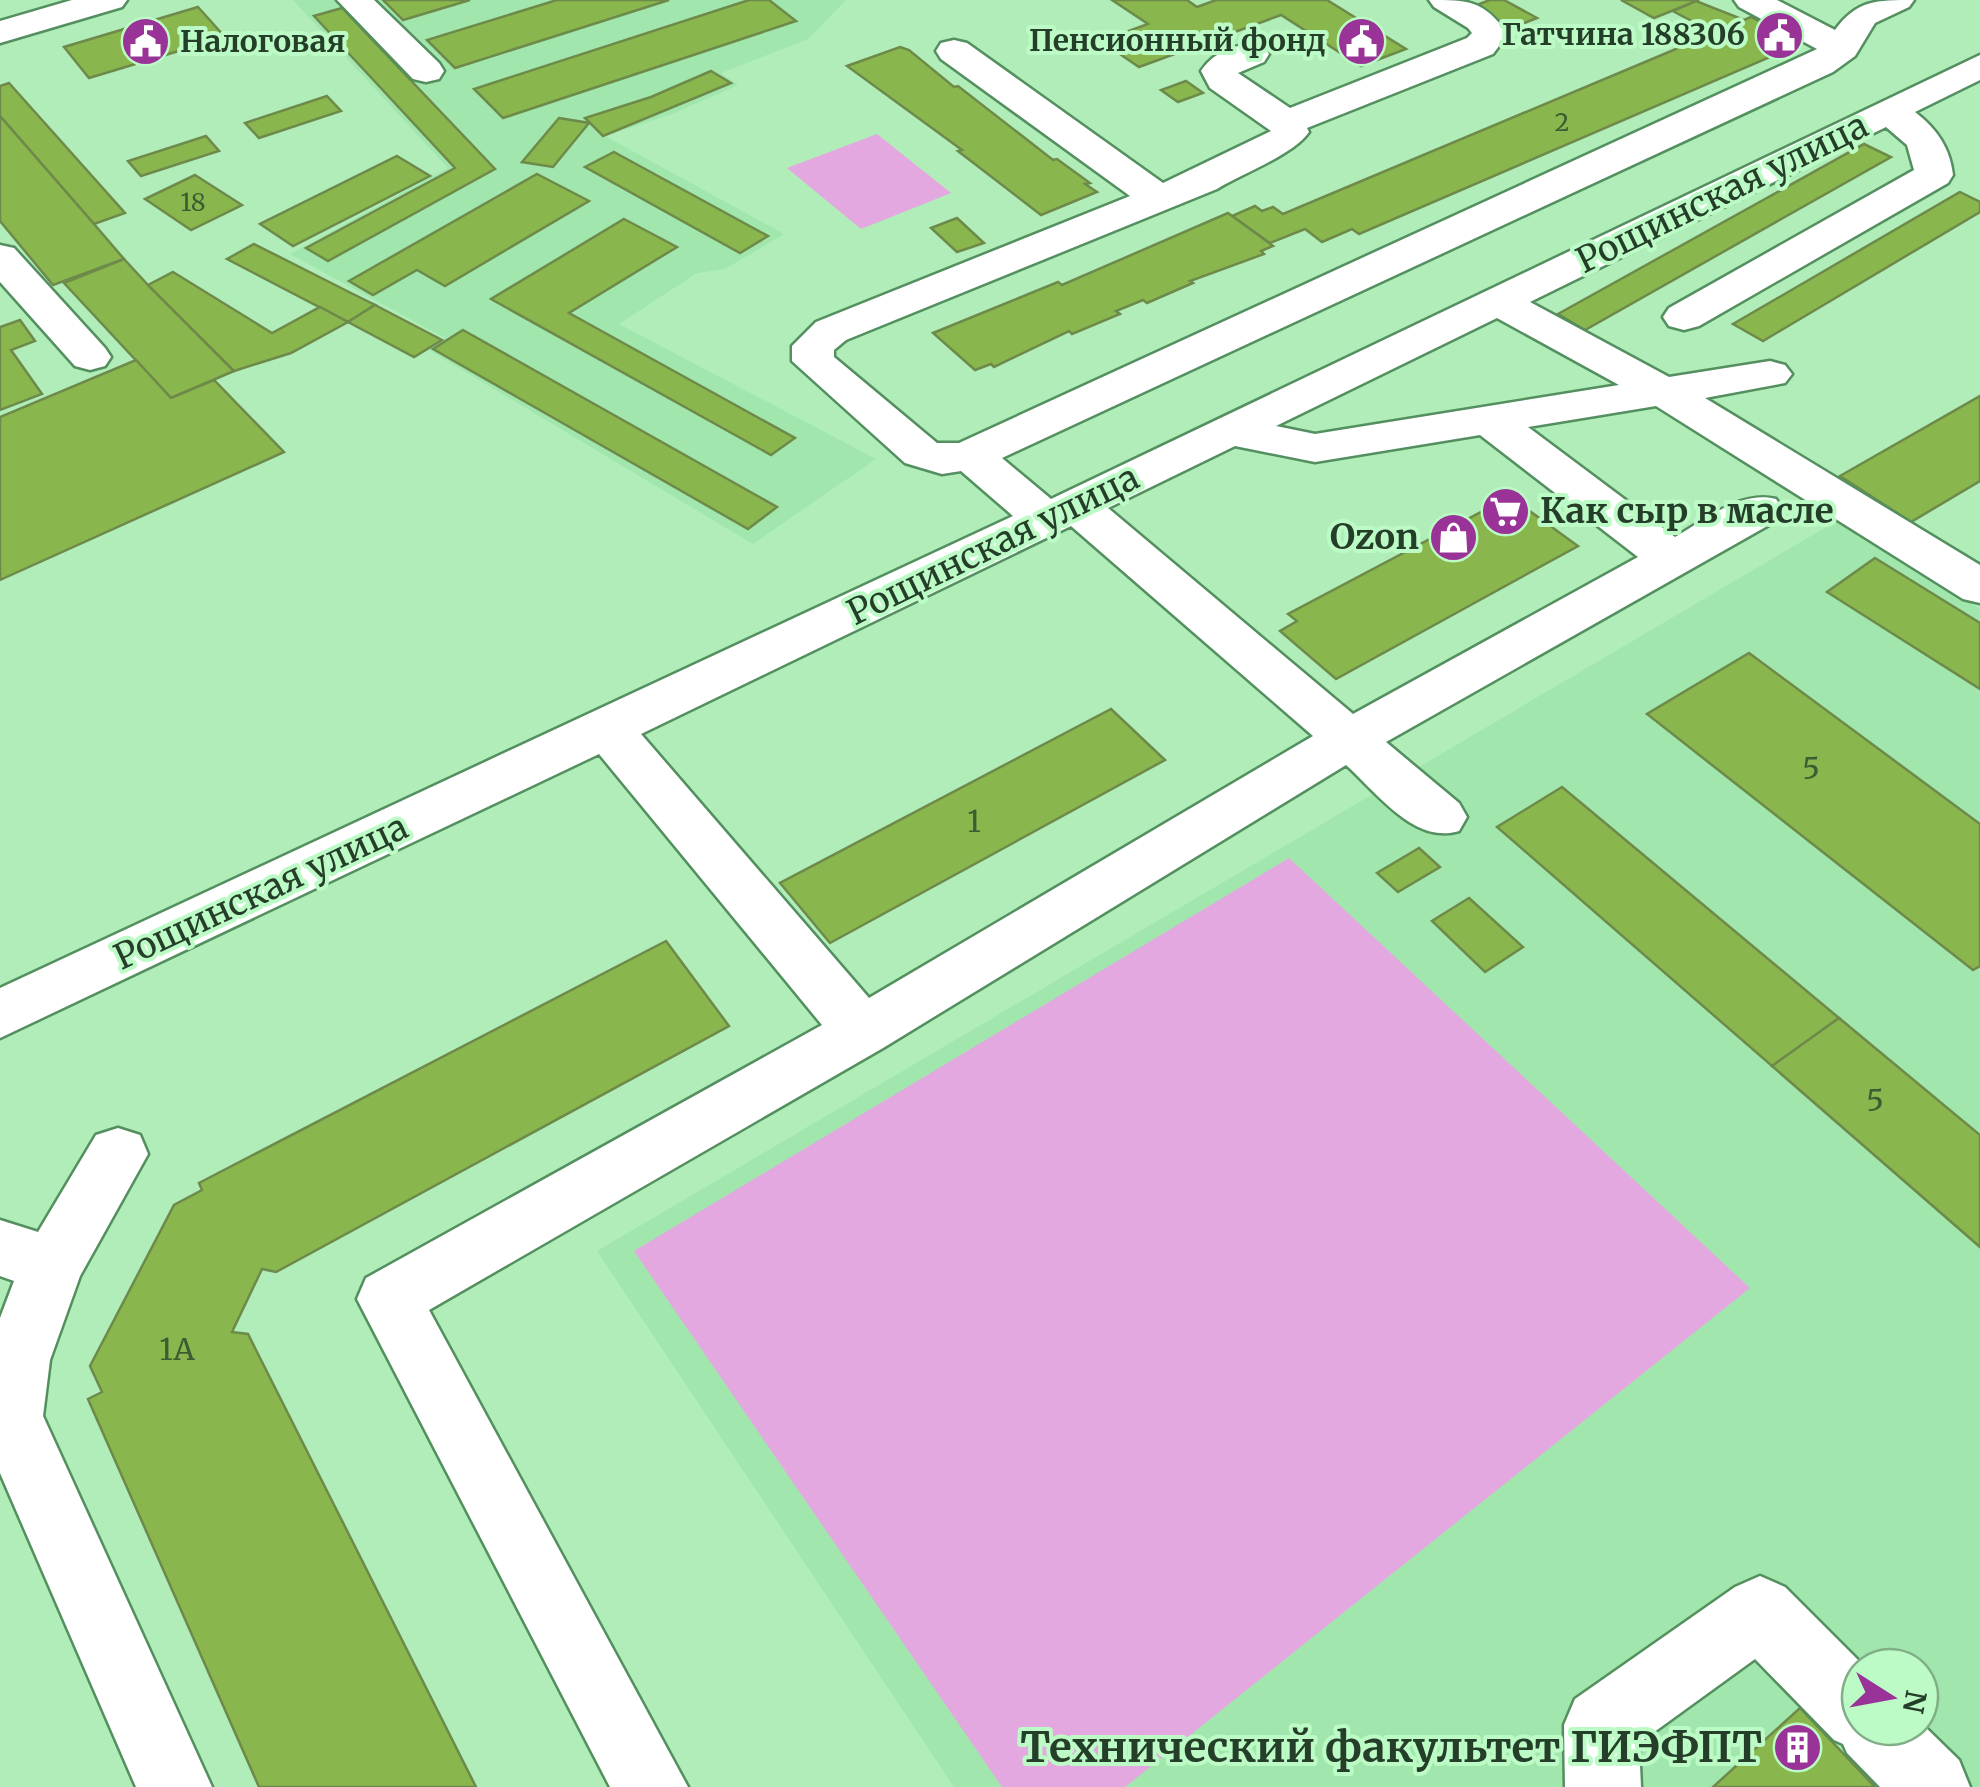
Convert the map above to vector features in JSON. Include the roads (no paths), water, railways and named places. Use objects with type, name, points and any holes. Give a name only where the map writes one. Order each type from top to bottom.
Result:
[{"type":"street","points":[[0,32],[110,0]]},
{"type":"street","points":[[354,0],[426,72]]},
{"type":"street","points":[[1286,123],[1480,46],[1490,34],[1481,21],[1446,0]]},
{"type":"street","points":[[1751,0],[1842,48]]},
{"type":"street","points":[[1251,54],[1219,71],[1223,80],[1286,123],[1290,132],[1284,140],[1159,199],[831,331],[813,346],[813,360],[921,452],[942,460],[970,455],[1801,73],[1842,48],[1861,16],[1897,0]]},
{"type":"street","points":[[954,51],[1159,199]]},
{"type":"street","name":"Рощинская улица","points":[[0,1014],[608,730],[1980,66]]},
{"type":"street","points":[[1684,318],[1934,175],[1933,156],[1920,132],[1888,111]]},
{"type":"street","points":[[0,256],[90,357]]},
{"type":"street","points":[[1499,302],[1664,392],[1974,576]]},
{"type":"street","points":[[1230,431],[1315,448],[1770,374]]},
{"type":"street","points":[[1489,420],[1671,558]]},
{"type":"street","points":[[970,455],[1061,512],[1348,739],[1440,817]]},
{"type":"street","points":[[650,1787],[389,1298],[862,1031],[1348,739],[1760,510]]},
{"type":"street","points":[[608,730],[862,1031]]},
{"type":"street","points":[[118,1154],[26,1256],[17,1360],[4,1416],[174,1787]]},
{"type":"street","points":[[1603,1787],[1602,1725],[1760,1612],[1840,1694]]},
{"type":"street","points":[[1893,1747],[1932,1787]]},
{"type":"place","name":"Гатчина 188306","points":[[1780,35]]},
{"type":"place","name":"Пенсионный фонд","points":[[1361,41]]},
{"type":"place","name":"Налоговая","points":[[145,42]]},
{"type":"place","name":"Как сыр в масле","points":[[1505,511]]},
{"type":"place","name":"Ozon","points":[[1454,537]]},
{"type":"place","name":"Технический факультет ГИЭФПТ","points":[[1797,1747]]}]
